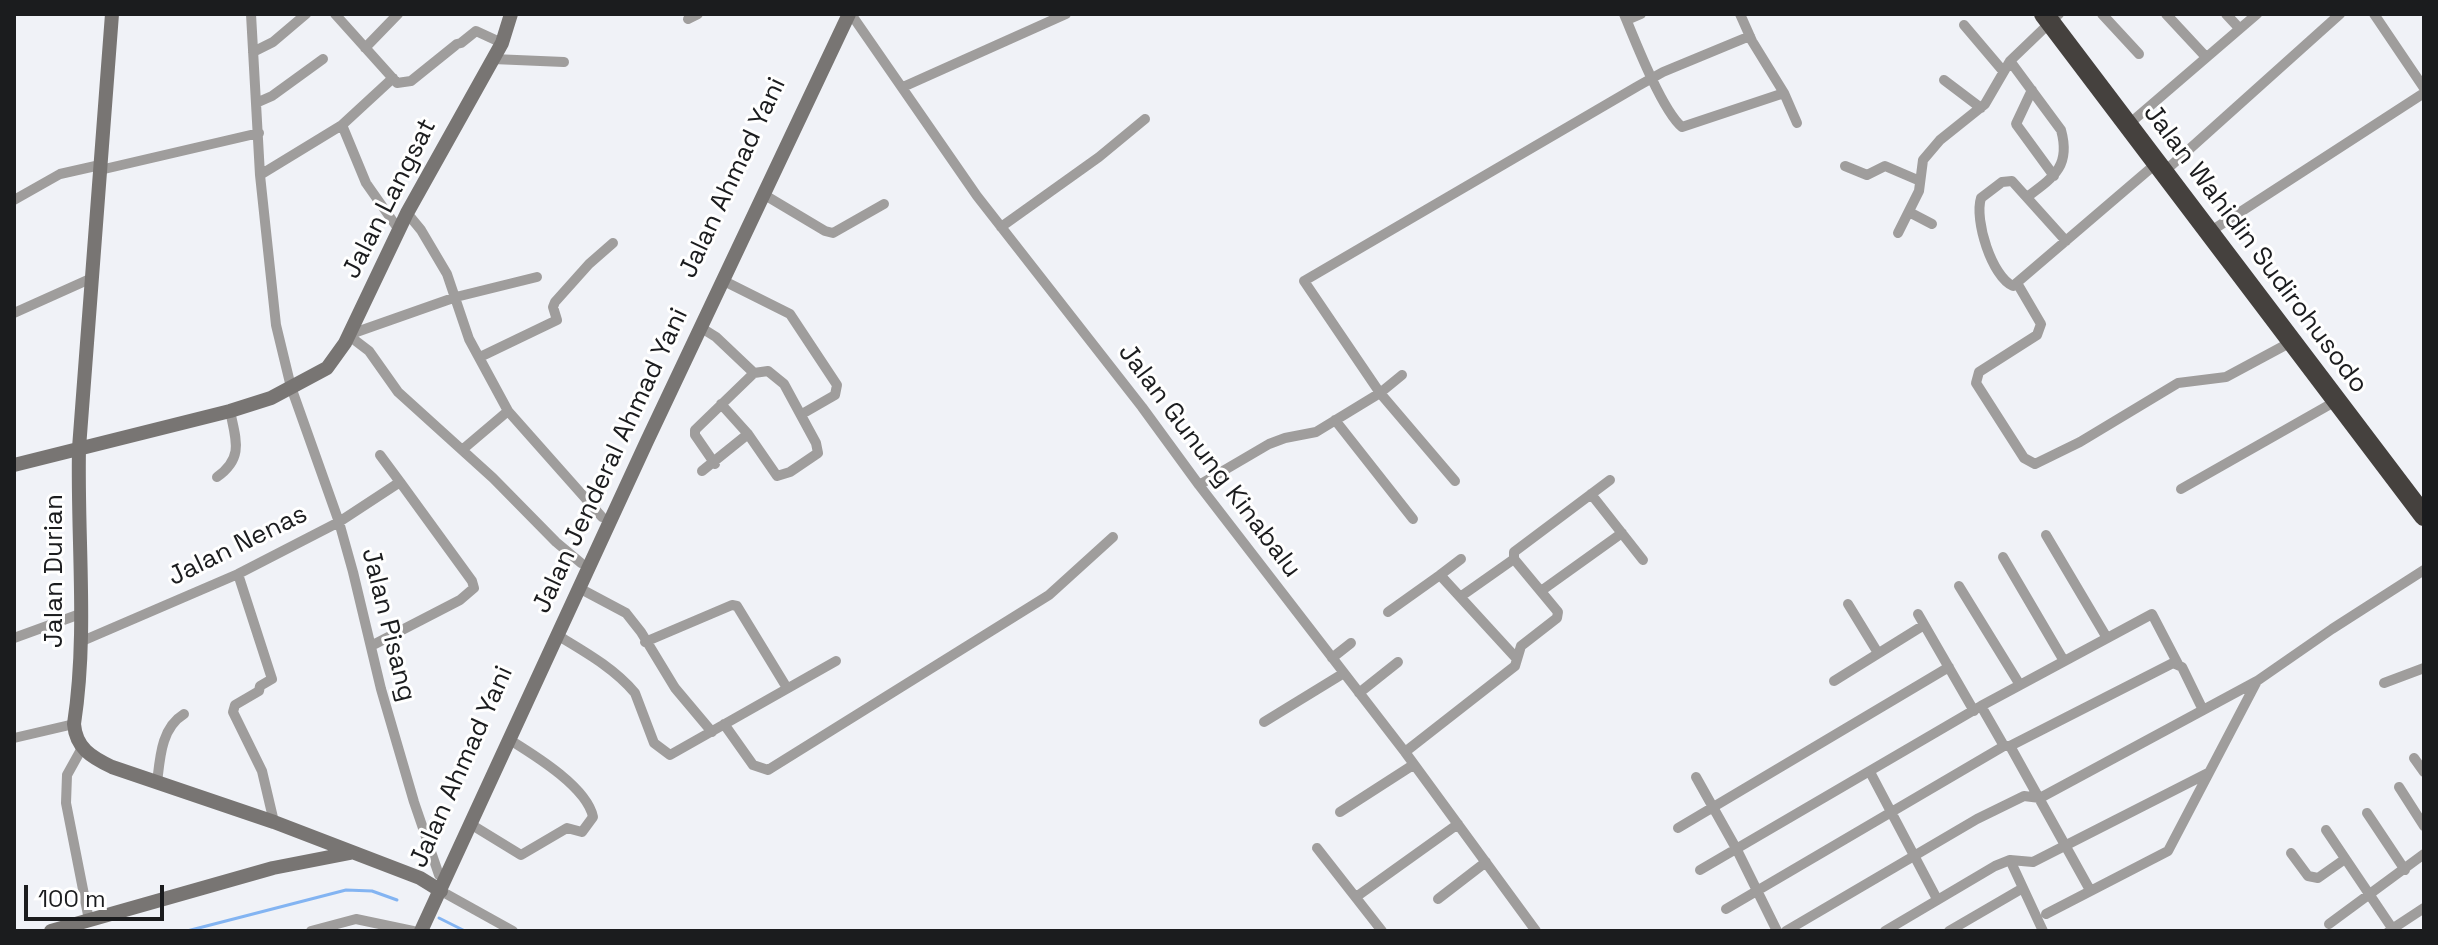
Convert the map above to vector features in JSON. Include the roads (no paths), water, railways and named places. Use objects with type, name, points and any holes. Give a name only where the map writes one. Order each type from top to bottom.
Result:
[{"type":"highway","name":"Jalan Wahidin Sudirohusodo","points":[[2051,17],[2424,516]]},
{"type":"street","name":"Jalan Durian","points":[[82,748],[76,740],[74,724],[82,580],[78,510],[79,448],[112,14]]},
{"type":"street","name":"Jalan Pisang","points":[[251,14],[260,175],[276,325],[291,387],[339,522],[436,891]]},
{"type":"street","points":[[253,52],[273,42],[306,14]]},
{"type":"street","points":[[335,14],[397,83],[411,81],[476,31],[502,43]]},
{"type":"street","points":[[365,48],[398,14]]},
{"type":"street","name":"Jalan Langsat","points":[[14,465],[230,411],[271,398],[327,368],[336,358],[407,213],[502,43],[511,14]]},
{"type":"street","name":"Jalan Ahmad Yani","points":[[417,929],[602,517],[700,319],[838,14]]},
{"type":"street","name":"Jalan Jenderal Ahmad Yani","points":[[700,319],[722,280],[850,14]]},
{"type":"street","name":"Jalan Gunung Kinabalu","points":[[850,14],[1001,227],[1405,752],[1535,930]]},
{"type":"street","points":[[903,87],[1066,14]]},
{"type":"street","points":[[1641,14],[1625,17],[1652,78],[1682,127],[1784,93]]},
{"type":"street","points":[[1740,14],[1797,123]]},
{"type":"street","points":[[2102,14],[2139,54]]},
{"type":"street","points":[[2166,14],[2206,57]]},
{"type":"street","points":[[2226,14],[2239,28]]},
{"type":"street","points":[[2129,124],[2257,14]]},
{"type":"street","points":[[2066,241],[2012,181],[2006,180],[1983,196],[1978,207],[1980,227],[1991,257],[2007,283],[2013,286],[2340,14]]},
{"type":"street","points":[[2211,231],[2424,90],[2374,14]]},
{"type":"street","points":[[1898,233],[1909,212],[1920,181],[1923,160],[1929,151],[1981,108],[2010,61],[2051,17]]},
{"type":"street","points":[[1964,25],[2003,71]]},
{"type":"street","points":[[1455,481],[1380,393],[1304,281],[1652,78],[1750,36]]},
{"type":"street","points":[[256,103],[272,96],[323,59]]},
{"type":"street","points":[[493,59],[564,62]]},
{"type":"street","points":[[2010,61],[2062,133],[2064,160],[2054,176],[2027,197]]},
{"type":"street","points":[[260,175],[342,125],[393,78]]},
{"type":"street","points":[[1944,80],[1981,108]]},
{"type":"street","points":[[2032,90],[2016,124],[2054,176]]},
{"type":"street","points":[[1001,227],[1099,157],[1145,119]]},
{"type":"street","points":[[342,125],[366,183],[399,230]]},
{"type":"street","points":[[14,200],[60,174],[259,133]]},
{"type":"street","points":[[1845,166],[1867,175],[1885,166],[1920,181]]},
{"type":"street","points":[[763,194],[813,225],[833,233],[884,204]]},
{"type":"street","points":[[1909,212],[1932,224]]},
{"type":"street","points":[[407,213],[435,252],[456,297],[469,339],[508,411],[602,517]]},
{"type":"street","points":[[480,357],[556,321],[555,302],[613,243]]},
{"type":"street","points":[[348,335],[456,297],[537,277]]},
{"type":"street","points":[[14,313],[92,278]]},
{"type":"street","points":[[722,280],[790,314],[837,385],[835,395],[802,414]]},
{"type":"street","points":[[2017,283],[2041,324],[2040,329],[2037,335],[1979,372],[1976,383],[2024,458],[2035,464],[2080,442],[2178,383],[2229,377],[2293,341]]},
{"type":"street","points":[[700,319],[754,373]]},
{"type":"street","points":[[348,335],[369,351],[398,392],[581,563]]},
{"type":"street","points":[[715,464],[695,432],[721,404],[754,373],[768,371],[784,384],[802,414],[818,453],[780,476],[772,472],[748,434],[721,404]]},
{"type":"street","points":[[1199,485],[1269,444],[1294,435],[1313,433],[1380,393],[1402,375]]},
{"type":"street","points":[[2181,489],[2336,401]]},
{"type":"street","points":[[217,477],[231,467],[236,455],[237,441],[230,411]]},
{"type":"street","points":[[462,450],[508,411]]},
{"type":"street","points":[[1335,420],[1413,519]]},
{"type":"street","points":[[702,471],[715,464],[748,434]]},
{"type":"street","name":"Jalan Jenderal Ahmad Yani","points":[[436,891],[472,825],[642,439]]},
{"type":"street","points":[[371,646],[460,600],[474,588],[472,581],[380,455]]},
{"type":"street","points":[[1460,597],[1514,559],[1516,549],[1610,480]]},
{"type":"street","name":"Jalan Nenas","points":[[80,642],[238,574],[339,522],[400,482]]},
{"type":"street","points":[[1591,494],[1643,560]]},
{"type":"street","points":[[1541,591],[1622,533]]},
{"type":"street","points":[[2046,535],[2107,638]]},
{"type":"street","points":[[724,724],[753,765],[768,770],[1049,595],[1113,537]]},
{"type":"street","points":[[2003,557],[2064,661]]},
{"type":"street","points":[[1388,612],[1461,559]]},
{"type":"street","points":[[1405,752],[1515,666],[1521,646],[1558,617],[1558,612],[1514,559]]},
{"type":"street","points":[[1786,931],[1977,819],[2024,796],[2040,798],[2257,681],[2420,571],[2424,560]]},
{"type":"street","points":[[238,574],[272,679],[260,686],[260,691],[235,705],[233,712],[262,771],[274,822]]},
{"type":"street","points":[[1440,575],[1517,659]]},
{"type":"street","points":[[1959,586],[2020,685]]},
{"type":"street","points":[[579,588],[626,613],[675,688],[712,732]]},
{"type":"street","points":[[1848,604],[1878,653]]},
{"type":"street","points":[[645,642],[732,605],[737,606],[787,688]]},
{"type":"street","points":[[14,638],[80,614]]},
{"type":"street","points":[[1918,614],[1949,667],[2007,746],[2040,798],[2090,890]]},
{"type":"street","points":[[1700,870],[1978,708],[2152,614],[2203,710]]},
{"type":"street","points":[[1834,681],[1924,625]]},
{"type":"street","points":[[557,635],[605,665],[635,693],[654,743],[672,755],[836,661]]},
{"type":"street","points":[[1332,658],[1351,643]]},
{"type":"street","points":[[1359,693],[1398,662]]},
{"type":"street","points":[[1726,909],[2007,746],[2169,664],[2178,664]]},
{"type":"street","points":[[1678,828],[1949,667]]},
{"type":"street","points":[[2384,683],[2424,668]]},
{"type":"street","points":[[1264,722],[1344,673]]},
{"type":"street","points":[[2046,914],[2168,851],[2257,681]]},
{"type":"street","points":[[157,783],[162,748],[174,721],[184,714]]},
{"type":"street","points":[[14,738],[74,724]]},
{"type":"street","points":[[472,825],[521,855],[567,828],[582,832],[593,817],[591,809],[565,779],[510,740]]},
{"type":"street","points":[[89,920],[66,803],[67,775],[82,748],[112,767],[274,822],[350,853],[436,891],[513,931]]},
{"type":"street","points":[[2414,758],[2424,772]]},
{"type":"street","points":[[1340,812],[1413,765]]},
{"type":"street","points":[[1870,772],[1937,899]]},
{"type":"street","points":[[1885,931],[2010,860],[2033,862],[2208,773]]},
{"type":"street","points":[[1696,777],[1777,931]]},
{"type":"street","points":[[2399,787],[2424,826]]},
{"type":"street","points":[[2367,813],[2405,870]]},
{"type":"street","points":[[1356,897],[1458,824]]},
{"type":"street","points":[[2326,830],[2371,894],[2390,930],[2424,908]]},
{"type":"street","points":[[1317,848],[1382,931]]},
{"type":"street","points":[[51,931],[273,868],[350,853]]},
{"type":"street","points":[[2291,853],[2308,876],[2318,878],[2345,859]]},
{"type":"street","points":[[2329,924],[2424,854]]},
{"type":"street","points":[[2010,860],[2043,931]]},
{"type":"street","points":[[1438,899],[1486,862]]},
{"type":"street","points":[[1949,931],[2023,888]]},
{"type":"street","points":[[311,931],[356,919],[417,929]]},
{"type":"waterway","points":[[187,931],[346,890],[372,891],[397,900]]},
{"type":"waterway","points":[[439,918],[465,931]]}]
